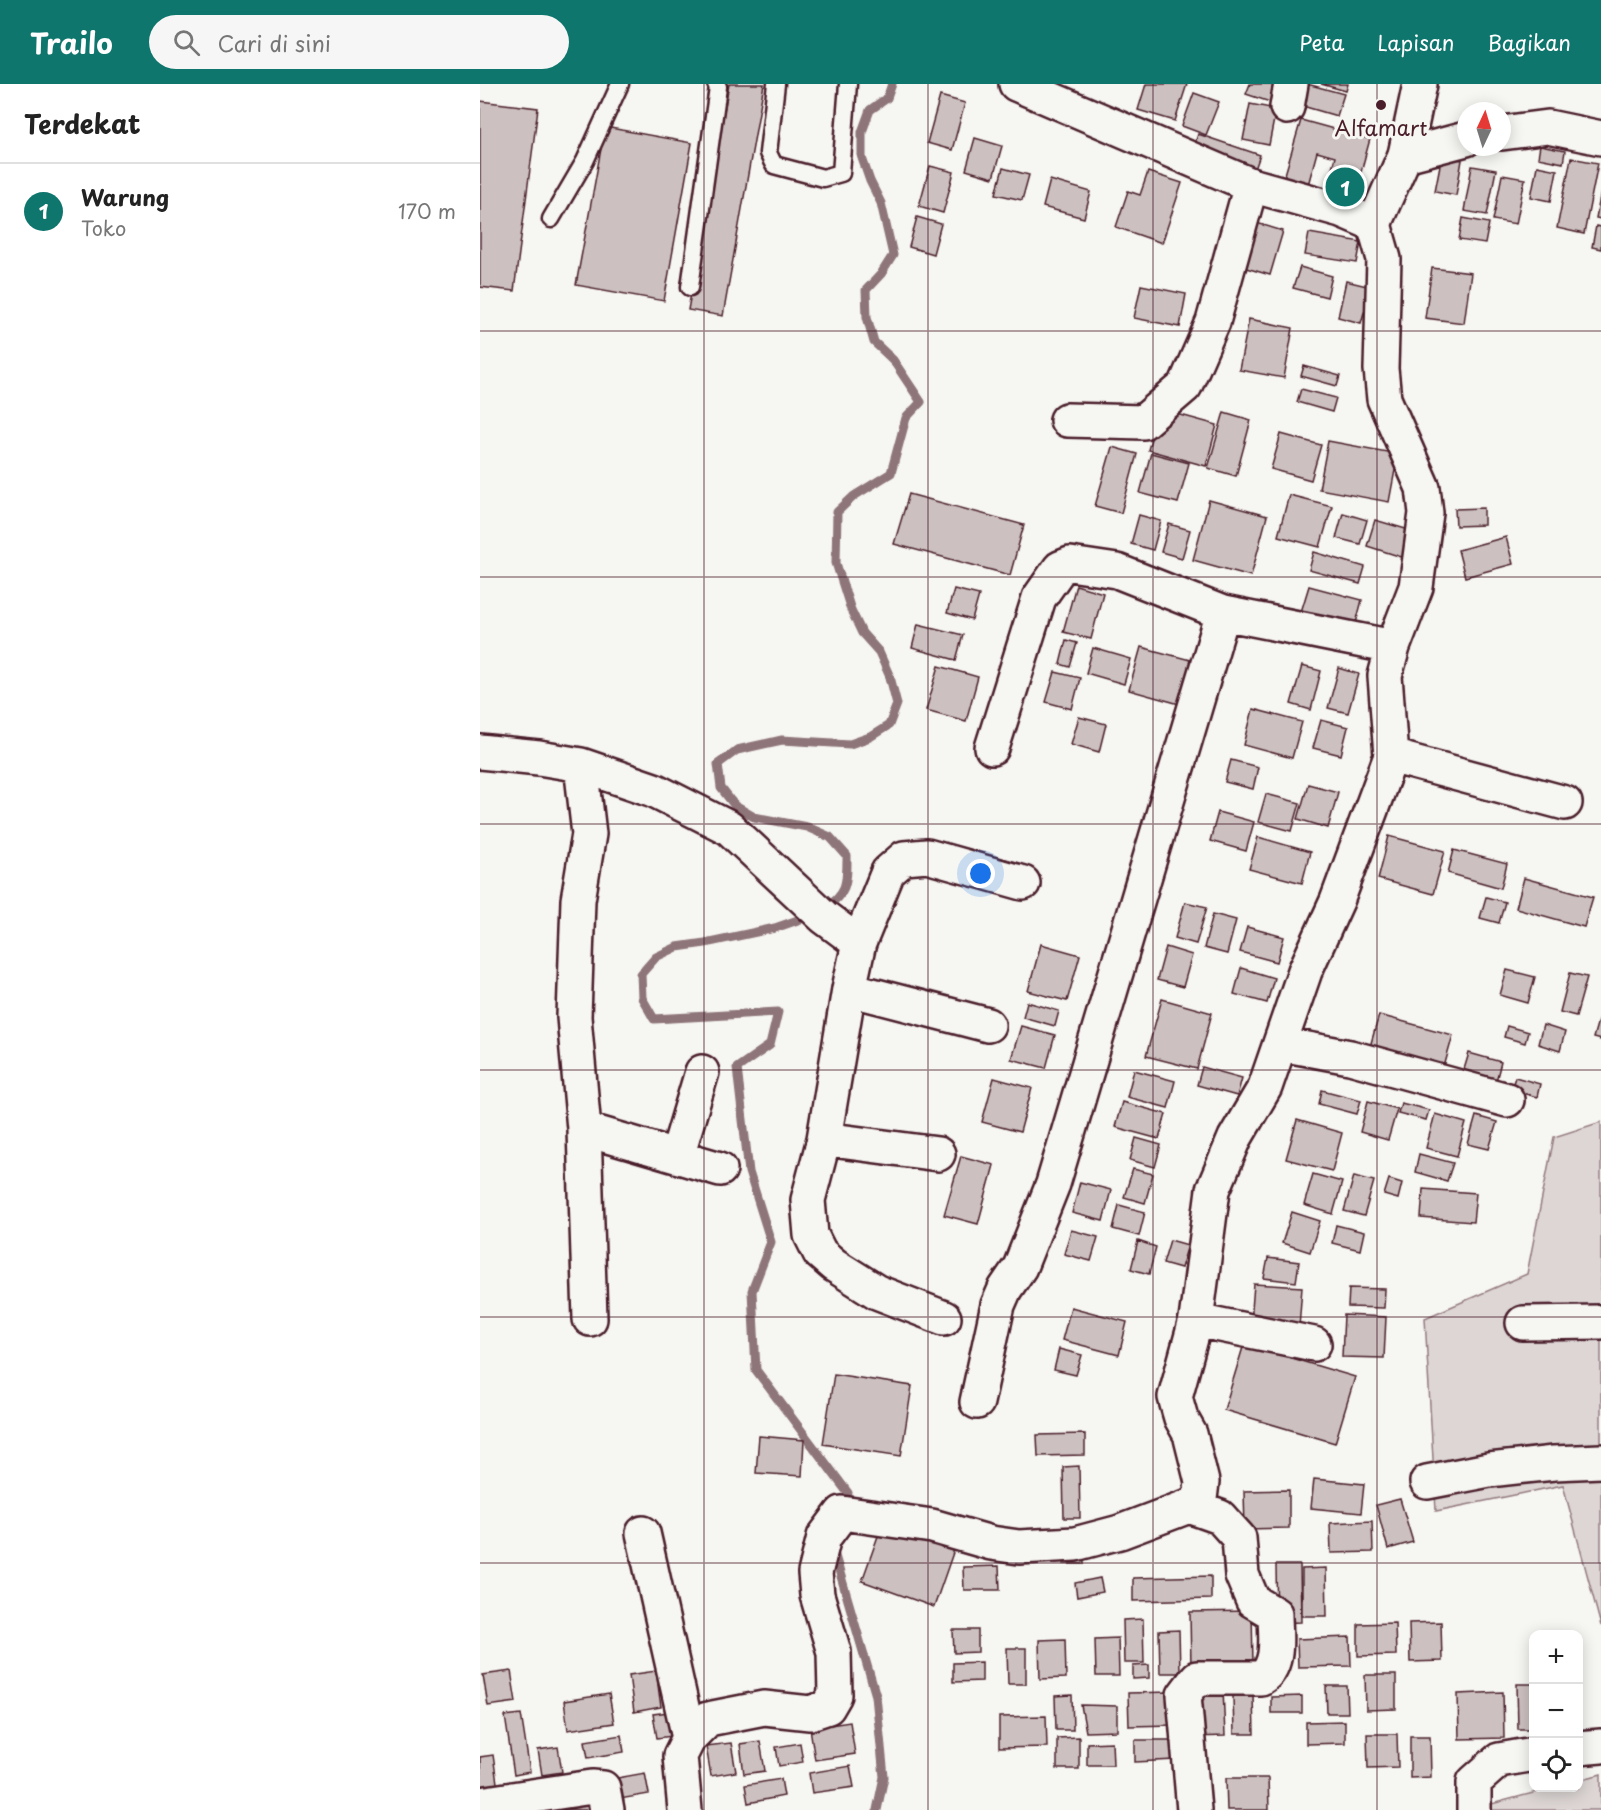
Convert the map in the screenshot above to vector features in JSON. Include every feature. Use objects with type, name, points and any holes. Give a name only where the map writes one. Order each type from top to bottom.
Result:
[{"type":"street","points":[[1016,84],[1251,185],[1341,210],[1374,224]]},
{"type":"street","points":[[686,1810],[681,1756],[689,1738],[708,1719],[764,1708],[810,1713],[828,1707],[835,1695],[834,1652],[817,1595],[815,1573],[824,1537],[842,1513],[932,1526],[991,1543],[1019,1547],[1076,1544],[1120,1532],[1189,1506],[1200,1499],[1202,1482],[1190,1434],[1181,1418],[1175,1397],[1196,1320],[1213,1190],[1234,1138],[1265,1087],[1305,971],[1337,901],[1391,756],[1385,676],[1393,647],[1416,587],[1426,513],[1423,488],[1384,399],[1381,369],[1384,259],[1374,224],[1405,155],[1420,84]]},
{"type":"street","points":[[1511,132],[1548,127],[1601,138]]},
{"type":"street","points":[[1405,155],[1457,141]]},
{"type":"street","points":[[1067,420],[1143,422],[1185,386],[1213,322],[1251,185]]},
{"type":"street","points":[[992,748],[1039,597],[1060,568],[1070,564],[1117,571],[1223,613],[1393,647]]},
{"type":"street","points":[[977,1402],[998,1305],[1005,1289],[1020,1267],[1053,1184],[1223,613]]},
{"type":"street","points":[[480,752],[581,765],[654,790],[729,828],[824,917],[860,943]]},
{"type":"street","points":[[1391,756],[1565,803]]},
{"type":"street","points":[[581,765],[589,834],[578,900],[574,1017],[584,1129],[590,1319]]},
{"type":"street","points":[[944,1318],[877,1292],[834,1265],[820,1253],[811,1235],[808,1200],[824,1139],[849,989],[860,943],[888,872],[904,858],[927,856],[1023,883]]},
{"type":"street","points":[[849,989],[988,1025]]},
{"type":"street","points":[[1281,1044],[1350,1057],[1507,1100]]},
{"type":"street","points":[[677,1156],[702,1072]]},
{"type":"street","points":[[584,1129],[720,1169]]},
{"type":"street","points":[[824,1139],[938,1154]]},
{"type":"street","points":[[1196,1320],[1314,1344]]},
{"type":"street","points":[[1523,1323],[1601,1322]]},
{"type":"street","points":[[1427,1482],[1489,1470],[1601,1461]]},
{"type":"street","points":[[1189,1506],[1220,1517],[1239,1538],[1242,1575],[1253,1601],[1275,1614],[1275,1654],[1268,1674],[1261,1678],[1197,1678],[1184,1695],[1194,1810]]},
{"type":"street","points":[[643,1533],[689,1738]]},
{"type":"street","points":[[1583,1748],[1601,1746]]},
{"type":"street","points":[[1474,1810],[1474,1782],[1499,1760],[1529,1755]]},
{"type":"street","points":[[480,1804],[592,1787],[603,1788],[607,1810]]},
{"type":"lane","points":[[551,219],[585,161],[620,84]]},
{"type":"lane","points":[[690,287],[714,120],[718,87],[716,84]]},
{"type":"lane","points":[[776,84],[768,153],[774,165],[823,178],[841,173],[848,84]]},
{"type":"shaded area","points":[[1601,1122],[1601,1626],[1563,1485],[1436,1511],[1425,1318],[1527,1274],[1554,1137]]},
{"type":"shaded area","points":[[1601,1774],[1601,1810],[1469,1810],[1537,1792],[1583,1792],[1583,1779]]},
{"type":"building","points":[[729,84],[764,84],[723,316],[688,310]]},
{"type":"building","points":[[1146,84],[1187,84],[1175,121],[1138,110]]},
{"type":"building","points":[[1250,84],[1278,84],[1282,106],[1246,94]]},
{"type":"building","points":[[1297,84],[1307,84],[1344,94],[1337,116],[1292,103]]},
{"type":"building","points":[[1321,84],[1348,84],[1346,91]]},
{"type":"building","points":[[1194,93],[1219,102],[1206,135],[1182,126]]},
{"type":"building","points":[[940,96],[965,103],[952,150],[927,143]]},
{"type":"building","points":[[480,101],[538,108],[514,291],[480,287]]},
{"type":"building","points":[[1250,104],[1276,109],[1269,145],[1243,140]]},
{"type":"building","points":[[1301,120],[1370,139],[1353,201],[1325,193],[1335,157],[1317,152],[1308,185],[1284,178]]},
{"type":"building","points":[[605,127],[692,143],[664,301],[576,285]]},
{"type":"building","points":[[1198,134],[1260,155],[1254,172],[1193,150]]},
{"type":"building","points":[[975,138],[1002,146],[993,178],[966,170]]},
{"type":"building","points":[[1540,146],[1565,151],[1563,163],[1538,158]]},
{"type":"building","points":[[1442,155],[1462,160],[1456,195],[1435,191]]},
{"type":"building","points":[[1571,158],[1598,163],[1584,234],[1557,228]]},
{"type":"building","points":[[930,166],[954,172],[943,213],[919,206]]},
{"type":"building","points":[[1472,166],[1496,170],[1487,215],[1464,211]]},
{"type":"building","points":[[1537,166],[1557,170],[1551,201],[1531,197]]},
{"type":"building","points":[[1003,168],[1029,175],[1022,200],[996,194]]},
{"type":"building","points":[[1148,172],[1182,183],[1162,243],[1116,227],[1128,191],[1140,195]]},
{"type":"building","points":[[1502,175],[1525,179],[1516,224],[1493,220]]},
{"type":"building","points":[[1050,180],[1091,192],[1084,218],[1043,207]]},
{"type":"building","points":[[1601,192],[1601,219],[1596,218]]},
{"type":"building","points":[[917,217],[941,224],[933,254],[909,247]]},
{"type":"building","points":[[1463,218],[1489,223],[1485,244],[1459,240]]},
{"type":"building","points":[[1250,221],[1283,231],[1270,275],[1236,265]]},
{"type":"building","points":[[1596,226],[1601,227],[1601,249],[1592,247]]},
{"type":"building","points":[[1309,233],[1361,242],[1357,263],[1305,255]]},
{"type":"building","points":[[1300,267],[1332,276],[1327,297],[1293,288]]},
{"type":"building","points":[[1432,268],[1471,273],[1464,323],[1425,318]]},
{"type":"building","points":[[1346,281],[1371,287],[1361,323],[1338,317]]},
{"type":"building","points":[[1141,285],[1186,294],[1180,327],[1134,318]]},
{"type":"building","points":[[1249,319],[1293,328],[1284,378],[1239,370]]},
{"type":"building","points":[[1304,366],[1340,376],[1337,386],[1301,376]]},
{"type":"building","points":[[1301,389],[1336,398],[1332,412],[1297,402]]},
{"type":"building","points":[[1159,409],[1217,425],[1206,466],[1148,450]]},
{"type":"building","points":[[1224,412],[1251,420],[1236,476],[1208,468]]},
{"type":"building","points":[[1281,434],[1321,445],[1311,480],[1271,469]]},
{"type":"building","points":[[1328,441],[1398,454],[1389,502],[1319,489]]},
{"type":"building","points":[[1112,447],[1137,454],[1121,513],[1095,506]]},
{"type":"building","points":[[1151,453],[1189,463],[1178,503],[1140,493]]},
{"type":"building","points":[[909,494],[1024,525],[1010,575],[894,544]]},
{"type":"building","points":[[1289,495],[1332,506],[1320,547],[1278,536]]},
{"type":"building","points":[[1209,500],[1267,516],[1251,576],[1193,560]]},
{"type":"building","points":[[1484,508],[1484,525],[1456,526],[1455,509]]},
{"type":"building","points":[[1343,513],[1367,520],[1360,544],[1336,538]]},
{"type":"building","points":[[1139,515],[1161,521],[1153,550],[1131,544]]},
{"type":"building","points":[[1375,520],[1416,532],[1408,559],[1367,546]]},
{"type":"building","points":[[1169,524],[1190,530],[1182,558],[1161,552]]},
{"type":"building","points":[[1506,537],[1513,564],[1465,577],[1458,550]]},
{"type":"building","points":[[1314,552],[1365,567],[1360,584],[1309,570]]},
{"type":"building","points":[[1076,585],[1103,593],[1091,639],[1063,632]]},
{"type":"building","points":[[1309,586],[1362,600],[1355,627],[1301,612]]},
{"type":"building","points":[[954,589],[979,595],[972,620],[947,613]]},
{"type":"building","points":[[918,624],[963,635],[956,660],[912,648]]},
{"type":"building","points":[[1066,640],[1077,643],[1070,667],[1060,664]]},
{"type":"building","points":[[1141,647],[1194,661],[1183,705],[1129,690]]},
{"type":"building","points":[[1093,648],[1131,659],[1124,684],[1086,673]]},
{"type":"building","points":[[939,666],[978,677],[966,721],[926,710]]},
{"type":"building","points":[[1302,666],[1321,671],[1311,710],[1291,704]]},
{"type":"building","points":[[1339,668],[1359,674],[1348,713],[1328,708]]},
{"type":"building","points":[[1055,672],[1080,678],[1072,709],[1046,702]]},
{"type":"building","points":[[1253,709],[1302,722],[1292,758],[1244,745]]},
{"type":"building","points":[[1079,717],[1106,724],[1099,752],[1071,744]]},
{"type":"building","points":[[1321,720],[1348,727],[1341,755],[1313,748]]},
{"type":"building","points":[[1231,760],[1258,767],[1253,789],[1225,782]]},
{"type":"building","points":[[1308,784],[1338,792],[1328,828],[1298,819]]},
{"type":"building","points":[[1266,794],[1300,803],[1292,831],[1258,822]]},
{"type":"building","points":[[1218,812],[1254,822],[1246,851],[1210,841]]},
{"type":"building","points":[[1389,836],[1445,851],[1433,894],[1378,879]]},
{"type":"building","points":[[1258,837],[1310,852],[1302,883],[1249,869]]},
{"type":"building","points":[[1454,850],[1507,864],[1501,888],[1448,873]]},
{"type":"building","points":[[1524,878],[1593,897],[1584,927],[1516,908]]},
{"type":"building","points":[[1486,897],[1505,902],[1499,923],[1480,918]]},
{"type":"building","points":[[1185,902],[1207,907],[1196,944],[1175,938]]},
{"type":"building","points":[[1213,914],[1236,920],[1227,954],[1204,948]]},
{"type":"building","points":[[1247,927],[1284,937],[1277,962],[1240,952]]},
{"type":"building","points":[[1041,944],[1080,955],[1067,1001],[1028,991]]},
{"type":"building","points":[[1166,947],[1192,955],[1183,987],[1157,980]]},
{"type":"building","points":[[1241,968],[1274,978],[1267,1003],[1234,994]]},
{"type":"building","points":[[1507,970],[1535,977],[1528,1003],[1500,995]]},
{"type":"building","points":[[1570,973],[1587,977],[1576,1016],[1560,1012]]},
{"type":"building","points":[[1162,999],[1212,1013],[1197,1069],[1146,1056]]},
{"type":"building","points":[[1027,1002],[1059,1011],[1055,1026],[1023,1017]]},
{"type":"building","points":[[1601,1010],[1601,1040],[1593,1038]]},
{"type":"building","points":[[1379,1015],[1453,1035],[1442,1074],[1368,1054]]},
{"type":"building","points":[[1543,1025],[1565,1032],[1560,1051],[1538,1044]]},
{"type":"building","points":[[1021,1026],[1055,1035],[1046,1068],[1011,1059]]},
{"type":"building","points":[[1507,1026],[1528,1032],[1525,1043],[1504,1037]]},
{"type":"building","points":[[1469,1053],[1501,1062],[1495,1085],[1462,1076]]},
{"type":"building","points":[[1202,1067],[1242,1078],[1237,1096],[1197,1085]]},
{"type":"building","points":[[1134,1070],[1175,1081],[1168,1108],[1127,1097]]},
{"type":"building","points":[[1515,1077],[1540,1084],[1537,1097],[1511,1090]]},
{"type":"building","points":[[994,1078],[1032,1088],[1020,1132],[982,1122]]},
{"type":"building","points":[[1322,1090],[1361,1100],[1357,1114],[1319,1104]]},
{"type":"building","points":[[1368,1101],[1397,1109],[1388,1140],[1360,1132]]},
{"type":"building","points":[[1122,1102],[1166,1114],[1159,1139],[1115,1127]]},
{"type":"building","points":[[1401,1103],[1429,1110],[1426,1120],[1398,1113]]},
{"type":"building","points":[[1435,1114],[1466,1123],[1457,1156],[1426,1148]]},
{"type":"building","points":[[1476,1116],[1497,1122],[1489,1149],[1468,1144]]},
{"type":"building","points":[[1297,1120],[1342,1133],[1332,1171],[1286,1159]]},
{"type":"building","points":[[1136,1138],[1161,1145],[1155,1167],[1130,1160]]},
{"type":"building","points":[[1419,1154],[1453,1163],[1447,1181],[1415,1172]]},
{"type":"building","points":[[961,1156],[994,1165],[978,1224],[944,1215]]},
{"type":"building","points":[[1133,1169],[1153,1174],[1145,1203],[1124,1197]]},
{"type":"building","points":[[1313,1174],[1342,1182],[1333,1214],[1304,1205]]},
{"type":"building","points":[[1354,1176],[1374,1181],[1364,1216],[1344,1211]]},
{"type":"building","points":[[1389,1179],[1402,1183],[1398,1199],[1384,1195]]},
{"type":"building","points":[[1080,1182],[1111,1190],[1103,1221],[1072,1213]]},
{"type":"building","points":[[1423,1189],[1476,1193],[1473,1222],[1421,1218]]},
{"type":"building","points":[[1119,1205],[1145,1212],[1139,1236],[1113,1229]]},
{"type":"building","points":[[1292,1212],[1320,1221],[1310,1252],[1282,1243]]},
{"type":"building","points":[[1336,1225],[1364,1232],[1360,1250],[1332,1243]]},
{"type":"building","points":[[1071,1230],[1098,1237],[1091,1261],[1064,1254]]},
{"type":"building","points":[[1170,1240],[1188,1245],[1181,1268],[1163,1263]]},
{"type":"building","points":[[1138,1241],[1156,1247],[1149,1274],[1131,1269]]},
{"type":"building","points":[[1268,1258],[1299,1262],[1296,1282],[1264,1278]]},
{"type":"building","points":[[1254,1284],[1302,1287],[1299,1327],[1251,1323]]},
{"type":"building","points":[[1349,1288],[1385,1289],[1384,1308],[1348,1307]]},
{"type":"building","points":[[1071,1307],[1127,1322],[1119,1355],[1062,1340]]},
{"type":"building","points":[[1344,1315],[1386,1317],[1384,1358],[1342,1357]]},
{"type":"building","points":[[1244,1344],[1355,1377],[1335,1443],[1224,1410]]},
{"type":"building","points":[[1059,1349],[1082,1355],[1076,1375],[1054,1370]]},
{"type":"building","points":[[834,1374],[912,1386],[901,1456],[823,1444]]},
{"type":"building","points":[[1085,1434],[1085,1455],[1038,1456],[1037,1435]]},
{"type":"building","points":[[759,1436],[804,1440],[802,1476],[756,1473]]},
{"type":"building","points":[[1079,1466],[1080,1518],[1064,1518],[1063,1467]]},
{"type":"building","points":[[1314,1479],[1364,1484],[1361,1513],[1311,1508]]},
{"type":"building","points":[[1289,1490],[1289,1528],[1245,1529],[1244,1491]]},
{"type":"building","points":[[1400,1499],[1413,1542],[1388,1549],[1376,1505]]},
{"type":"building","points":[[1372,1521],[1373,1552],[1331,1553],[1330,1523]]},
{"type":"building","points":[[883,1522],[955,1547],[934,1607],[862,1581]]},
{"type":"building","points":[[1084,1554],[1084,1564],[1064,1564],[1064,1555]]},
{"type":"building","points":[[1276,1565],[1300,1565],[1301,1622],[1277,1623]]},
{"type":"building","points":[[999,1566],[1000,1590],[964,1590],[963,1567]]},
{"type":"building","points":[[1326,1568],[1327,1616],[1302,1616],[1302,1569]]},
{"type":"building","points":[[1211,1576],[1211,1599],[1133,1601],[1133,1578]]},
{"type":"building","points":[[1100,1578],[1103,1592],[1077,1597],[1075,1583]]},
{"type":"building","points":[[1252,1611],[1253,1667],[1191,1668],[1190,1612]]},
{"type":"building","points":[[1143,1619],[1144,1663],[1124,1663],[1123,1620]]},
{"type":"building","points":[[1441,1622],[1442,1661],[1410,1662],[1409,1623]]},
{"type":"building","points":[[1395,1623],[1396,1655],[1358,1656],[1358,1624]]},
{"type":"building","points":[[953,1630],[978,1630],[978,1652],[954,1653]]},
{"type":"building","points":[[1179,1630],[1180,1673],[1160,1673],[1159,1631]]},
{"type":"building","points":[[1350,1637],[1351,1666],[1298,1667],[1297,1639]]},
{"type":"building","points":[[1118,1638],[1119,1676],[1096,1676],[1095,1639]]},
{"type":"building","points":[[1065,1639],[1066,1678],[1040,1679],[1039,1640]]},
{"type":"building","points":[[1007,1648],[1026,1648],[1026,1684],[1008,1684]]},
{"type":"building","points":[[982,1662],[982,1681],[953,1682],[953,1663]]},
{"type":"building","points":[[1149,1665],[1149,1678],[1133,1679],[1133,1666]]},
{"type":"building","points":[[511,1671],[516,1702],[488,1706],[483,1675]]},
{"type":"building","points":[[656,1671],[661,1707],[634,1712],[629,1675]]},
{"type":"building","points":[[1365,1675],[1396,1675],[1396,1709],[1366,1710]]},
{"type":"building","points":[[1517,1684],[1529,1684],[1529,1729],[1518,1729]]},
{"type":"building","points":[[1326,1686],[1347,1686],[1348,1713],[1327,1713]]},
{"type":"building","points":[[1223,1689],[1225,1736],[1192,1737],[1190,1690]]},
{"type":"building","points":[[1172,1692],[1173,1725],[1129,1726],[1128,1693]]},
{"type":"building","points":[[1503,1692],[1504,1738],[1459,1739],[1458,1694]]},
{"type":"building","points":[[609,1694],[614,1723],[568,1730],[564,1701]]},
{"type":"building","points":[[1072,1695],[1073,1730],[1056,1730],[1055,1696]]},
{"type":"building","points":[[1253,1695],[1254,1734],[1234,1734],[1233,1696]]},
{"type":"building","points":[[1302,1696],[1302,1713],[1271,1713],[1271,1697]]},
{"type":"building","points":[[1081,1705],[1117,1706],[1117,1731],[1086,1732]]},
{"type":"building","points":[[677,1711],[680,1735],[657,1738],[653,1714]]},
{"type":"building","points":[[521,1714],[530,1772],[514,1775],[505,1716]]},
{"type":"building","points":[[1046,1716],[1047,1747],[999,1748],[999,1717]]},
{"type":"building","points":[[1345,1721],[1345,1743],[1306,1744],[1306,1722]]},
{"type":"building","points":[[850,1722],[855,1754],[815,1760],[810,1728]]},
{"type":"building","points":[[1367,1734],[1397,1734],[1398,1767],[1368,1768]]},
{"type":"building","points":[[621,1735],[624,1752],[588,1758],[585,1741]]},
{"type":"building","points":[[1410,1736],[1430,1736],[1431,1777],[1410,1778]]},
{"type":"building","points":[[1079,1737],[1079,1769],[1057,1769],[1057,1738]]},
{"type":"building","points":[[1135,1740],[1174,1740],[1175,1760],[1135,1762]]},
{"type":"building","points":[[760,1741],[765,1771],[744,1774],[740,1744]]},
{"type":"building","points":[[1112,1742],[1113,1765],[1087,1765],[1087,1743]]},
{"type":"building","points":[[731,1743],[736,1772],[711,1776],[706,1746]]},
{"type":"building","points":[[800,1743],[803,1762],[779,1766],[776,1747]]},
{"type":"building","points":[[558,1747],[562,1772],[542,1775],[538,1750]]},
{"type":"building","points":[[493,1755],[498,1790],[481,1792],[480,1757]]},
{"type":"building","points":[[850,1766],[854,1787],[812,1793],[809,1773]]},
{"type":"building","points":[[645,1773],[649,1794],[620,1799],[617,1778]]},
{"type":"building","points":[[1226,1778],[1268,1778],[1269,1810],[1227,1810]]},
{"type":"building","points":[[781,1779],[784,1796],[748,1803],[745,1785]]},
{"type":"building","points":[[585,1796],[588,1810],[561,1810],[559,1801]]},
{"type":"waterway","points":[[824,908],[838,897],[845,886],[847,856],[830,837],[807,827],[754,817],[735,806],[721,788],[718,764],[737,750],[782,740],[850,744],[870,737],[889,725],[897,704],[890,677],[879,652],[862,633],[851,610],[836,563],[837,512],[854,496],[891,473],[906,418],[921,402],[893,360],[874,342],[867,317],[866,290],[881,274],[893,255],[881,203],[862,158],[862,132],[870,110],[887,98],[892,84]]},
{"type":"waterway","points":[[812,915],[775,928],[677,947],[656,957],[641,974],[642,998],[654,1019],[778,1012],[770,1045],[737,1068],[749,1172],[771,1242],[752,1291],[756,1370],[848,1493],[844,1507]]},
{"type":"waterway","points":[[833,1549],[876,1696],[884,1777],[877,1810]]},
{"type":"place","name":"Alfamart","points":[[1381,105]]},
{"type":"place","name":"Warung","points":[[1345,187]]}]
